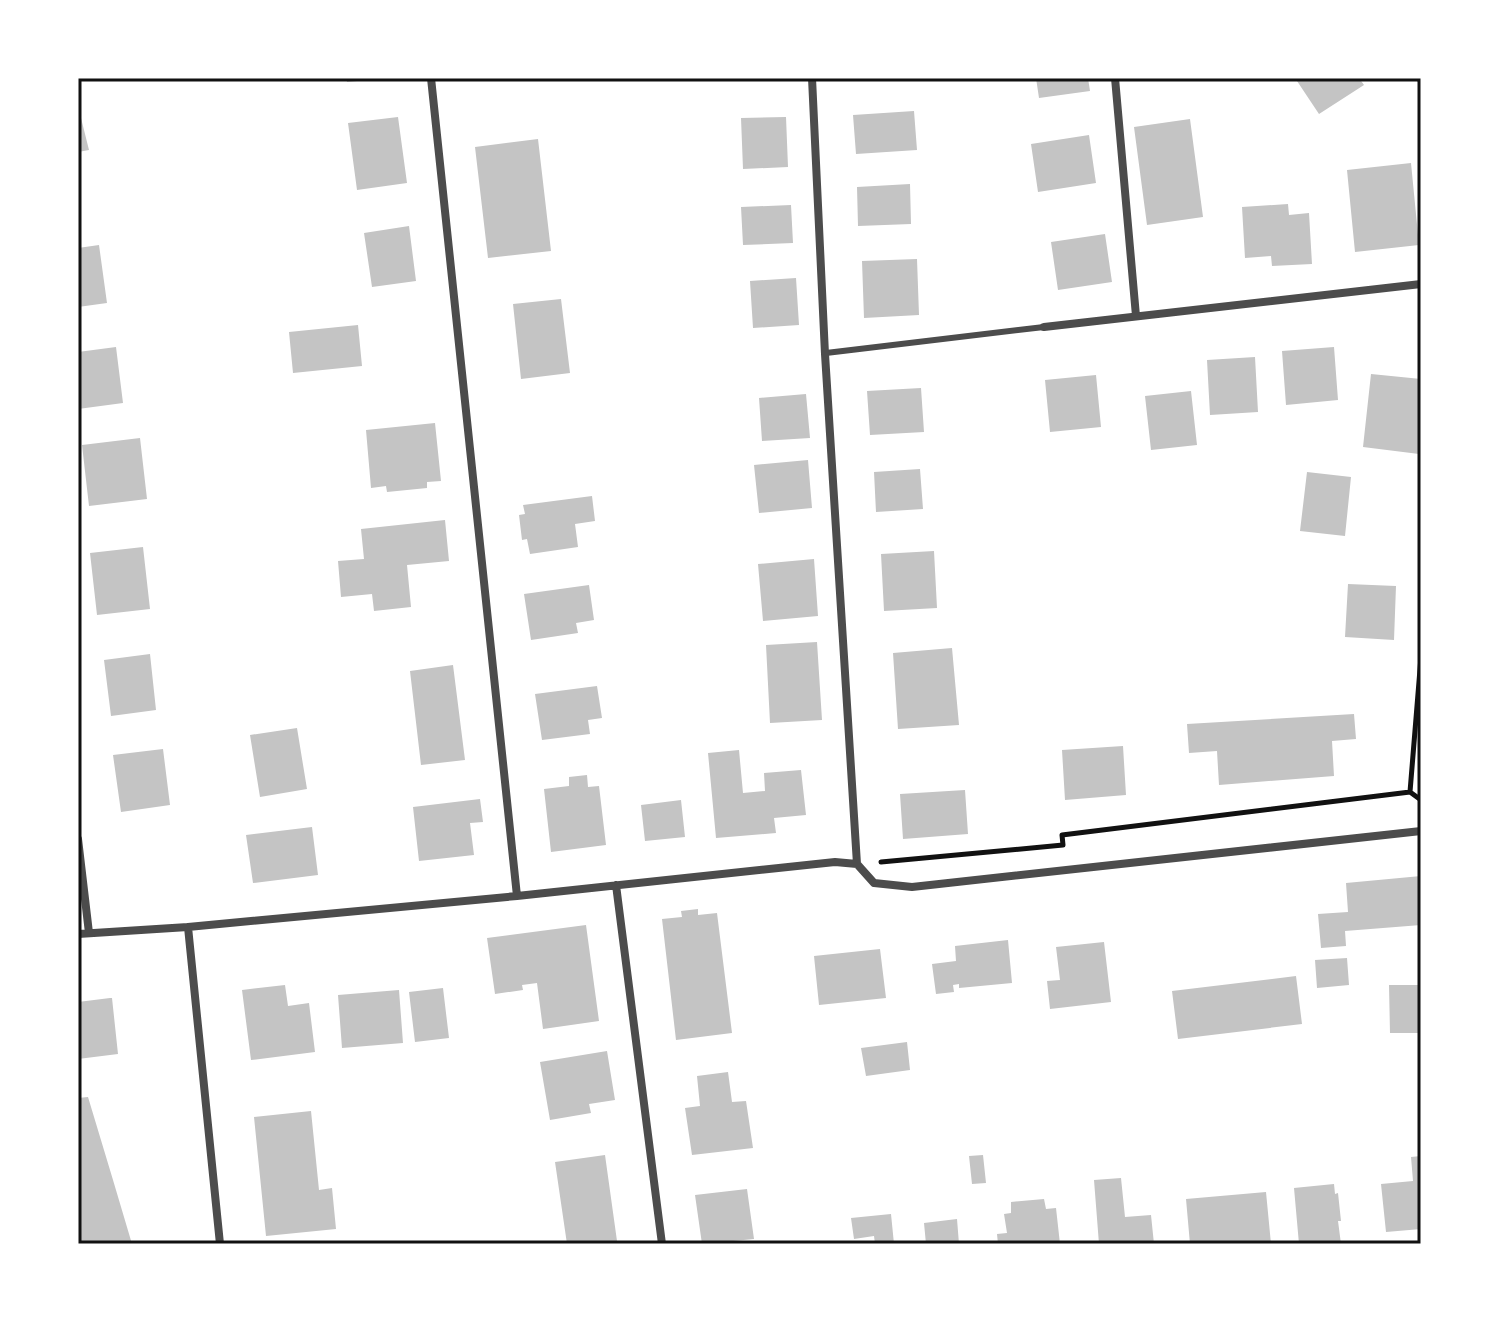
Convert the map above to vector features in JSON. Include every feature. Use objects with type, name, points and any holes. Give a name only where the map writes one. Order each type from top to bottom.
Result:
[{"type":"street","points":[[431,78],[517,896]]},
{"type":"street","points":[[812,78],[857,864],[874,883],[912,887],[1421,831]]},
{"type":"street","points":[[1115,78],[1136,316]]},
{"type":"street","points":[[1044,327],[1421,284]]},
{"type":"street","points":[[78,839],[89,933]]},
{"type":"street","points":[[78,934],[188,927],[517,896],[835,862],[857,864]]},
{"type":"street","points":[[616,885],[662,1244]]},
{"type":"street","points":[[188,927],[220,1244]]},
{"type":"lane","points":[[826,353],[1044,327]]},
{"type":"path","points":[[1410,792],[1421,657]]},
{"type":"path","points":[[857,864],[1063,845],[1062,835],[1410,792],[1421,800]]},
{"type":"building","points":[[346,78],[368,78],[368,80],[347,82]]},
{"type":"building","points":[[1036,78],[1088,78],[1090,91],[1039,98]]},
{"type":"building","points":[[1295,78],[1359,78],[1364,85],[1319,114]]},
{"type":"building","points":[[78,106],[89,150],[78,152]]},
{"type":"building","points":[[914,111],[917,150],[856,154],[853,115]]},
{"type":"building","points":[[398,117],[407,183],[357,190],[348,123]]},
{"type":"building","points":[[786,117],[788,167],[743,169],[741,118]]},
{"type":"building","points":[[1190,119],[1203,217],[1147,225],[1134,127]]},
{"type":"building","points":[[1089,135],[1096,183],[1038,192],[1031,144]]},
{"type":"building","points":[[538,139],[551,251],[488,258],[475,147]]},
{"type":"building","points":[[1411,163],[1419,245],[1355,252],[1347,170]]},
{"type":"building","points":[[910,184],[911,224],[858,226],[857,187]]},
{"type":"building","points":[[1288,204],[1289,215],[1309,213],[1312,264],[1272,266],[1271,256],[1245,258],[1242,207]]},
{"type":"building","points":[[791,205],[793,243],[743,245],[741,207]]},
{"type":"building","points":[[409,226],[416,281],[372,287],[364,233]]},
{"type":"building","points":[[1105,234],[1112,282],[1058,290],[1051,242]]},
{"type":"building","points":[[99,245],[107,303],[78,307],[78,248]]},
{"type":"building","points":[[917,259],[919,315],[864,318],[862,261]]},
{"type":"building","points":[[796,278],[799,325],[753,328],[750,281]]},
{"type":"building","points":[[561,299],[570,373],[521,379],[513,304]]},
{"type":"building","points":[[358,325],[362,366],[293,373],[289,332]]},
{"type":"building","points":[[116,347],[123,403],[78,409],[78,352]]},
{"type":"building","points":[[1334,347],[1338,400],[1286,405],[1282,351]]},
{"type":"building","points":[[1255,357],[1258,412],[1210,415],[1207,360]]},
{"type":"building","points":[[1371,374],[1421,379],[1419,454],[1363,447]]},
{"type":"building","points":[[1096,375],[1101,427],[1050,432],[1045,380]]},
{"type":"building","points":[[921,388],[924,432],[870,435],[867,391]]},
{"type":"building","points":[[1191,391],[1197,445],[1151,450],[1145,396]]},
{"type":"building","points":[[806,394],[810,438],[762,441],[759,398]]},
{"type":"building","points":[[435,423],[441,481],[427,482],[427,488],[387,492],[386,486],[371,488],[366,430]]},
{"type":"building","points":[[140,438],[147,499],[89,506],[82,445]]},
{"type":"building","points":[[808,460],[812,508],[759,513],[754,465]]},
{"type":"building","points":[[920,469],[923,509],[876,512],[874,472]]},
{"type":"building","points":[[1307,472],[1351,477],[1345,536],[1300,531]]},
{"type":"building","points":[[592,496],[595,521],[575,524],[578,547],[530,554],[527,539],[522,540],[519,515],[525,514],[523,505]]},
{"type":"building","points":[[445,520],[449,561],[407,565],[411,607],[374,611],[372,594],[341,597],[338,561],[364,559],[361,529]]},
{"type":"building","points":[[143,547],[150,609],[97,615],[90,553]]},
{"type":"building","points":[[934,551],[937,608],[884,611],[881,554]]},
{"type":"building","points":[[814,559],[818,616],[763,621],[758,564]]},
{"type":"building","points":[[1348,584],[1396,586],[1394,640],[1345,637]]},
{"type":"building","points":[[589,585],[594,620],[576,623],[578,633],[531,640],[524,594]]},
{"type":"building","points":[[817,642],[822,720],[770,723],[766,645]]},
{"type":"building","points":[[952,648],[959,725],[898,729],[893,653]]},
{"type":"building","points":[[150,654],[156,710],[111,716],[104,660]]},
{"type":"building","points":[[453,665],[465,760],[421,765],[410,671]]},
{"type":"building","points":[[597,686],[602,718],[588,720],[590,734],[542,740],[535,694]]},
{"type":"building","points":[[1354,714],[1356,739],[1332,741],[1334,776],[1219,785],[1217,751],[1189,753],[1187,724]]},
{"type":"building","points":[[297,728],[307,789],[260,797],[250,735]]},
{"type":"building","points":[[1123,746],[1126,795],[1065,800],[1062,750]]},
{"type":"building","points":[[163,749],[170,805],[121,812],[113,755]]},
{"type":"building","points":[[739,750],[743,793],[765,791],[764,773],[801,770],[806,815],[774,818],[776,833],[716,838],[708,753]]},
{"type":"building","points":[[587,775],[588,787],[599,786],[606,845],[551,852],[544,789],[569,786],[569,777]]},
{"type":"building","points":[[965,790],[968,834],[903,839],[900,794]]},
{"type":"building","points":[[480,799],[483,822],[470,823],[474,855],[419,861],[413,807]]},
{"type":"building","points":[[681,800],[685,837],[645,841],[641,805]]},
{"type":"building","points":[[312,827],[318,875],[253,883],[246,835]]},
{"type":"building","points":[[1421,876],[1421,925],[1345,931],[1346,946],[1321,948],[1318,914],[1348,912],[1346,883]]},
{"type":"building","points":[[698,909],[698,915],[717,913],[732,1033],[676,1040],[662,919],[682,917],[681,911]]},
{"type":"building","points":[[586,925],[599,1021],[543,1029],[537,983],[522,985],[523,990],[495,994],[487,938]]},
{"type":"building","points":[[1008,940],[1012,983],[959,988],[959,984],[953,985],[954,992],[936,994],[932,964],[956,961],[955,946]]},
{"type":"building","points":[[1104,942],[1111,1002],[1050,1009],[1047,981],[1060,980],[1056,947]]},
{"type":"building","points":[[880,949],[886,998],[819,1005],[814,956]]},
{"type":"building","points":[[1347,958],[1349,985],[1317,988],[1315,960]]},
{"type":"building","points":[[1296,976],[1302,1024],[1178,1039],[1172,991]]},
{"type":"building","points":[[285,985],[288,1006],[309,1003],[315,1052],[251,1060],[242,990]]},
{"type":"building","points":[[1389,985],[1421,985],[1421,1033],[1390,1033]]},
{"type":"building","points":[[443,988],[449,1038],[415,1042],[409,992]]},
{"type":"building","points":[[399,990],[403,1043],[342,1048],[338,995]]},
{"type":"building","points":[[112,998],[118,1054],[78,1059],[78,1002]]},
{"type":"building","points":[[907,1042],[910,1070],[866,1076],[861,1048]]},
{"type":"building","points":[[607,1051],[615,1100],[589,1104],[591,1113],[550,1120],[540,1062]]},
{"type":"building","points":[[728,1072],[732,1102],[746,1101],[753,1148],[692,1155],[685,1108],[700,1106],[697,1076]]},
{"type":"building","points":[[88,1097],[132,1244],[78,1244],[78,1098]]},
{"type":"building","points":[[311,1111],[319,1190],[332,1188],[336,1229],[266,1236],[254,1117]]},
{"type":"building","points":[[605,1155],[617,1241],[567,1244],[555,1162]]},
{"type":"building","points":[[983,1155],[986,1183],[972,1184],[969,1156]]},
{"type":"building","points":[[1421,1156],[1421,1229],[1386,1232],[1381,1184],[1413,1181],[1411,1157]]},
{"type":"building","points":[[1121,1178],[1125,1217],[1151,1215],[1154,1244],[1099,1244],[1094,1180]]},
{"type":"building","points":[[1334,1184],[1335,1194],[1338,1193],[1341,1244],[1299,1244],[1294,1188]]},
{"type":"building","points":[[747,1189],[754,1239],[702,1244],[695,1195]]},
{"type":"building","points":[[1266,1192],[1271,1244],[1190,1244],[1186,1199]]},
{"type":"building","points":[[1044,1199],[1046,1209],[1056,1208],[1060,1244],[998,1244],[997,1234],[1007,1233],[1004,1214],[1011,1213],[1011,1202]]},
{"type":"building","points":[[891,1214],[894,1244],[875,1244],[874,1236],[854,1239],[851,1218]]},
{"type":"building","points":[[957,1219],[959,1244],[926,1244],[924,1223]]}]
